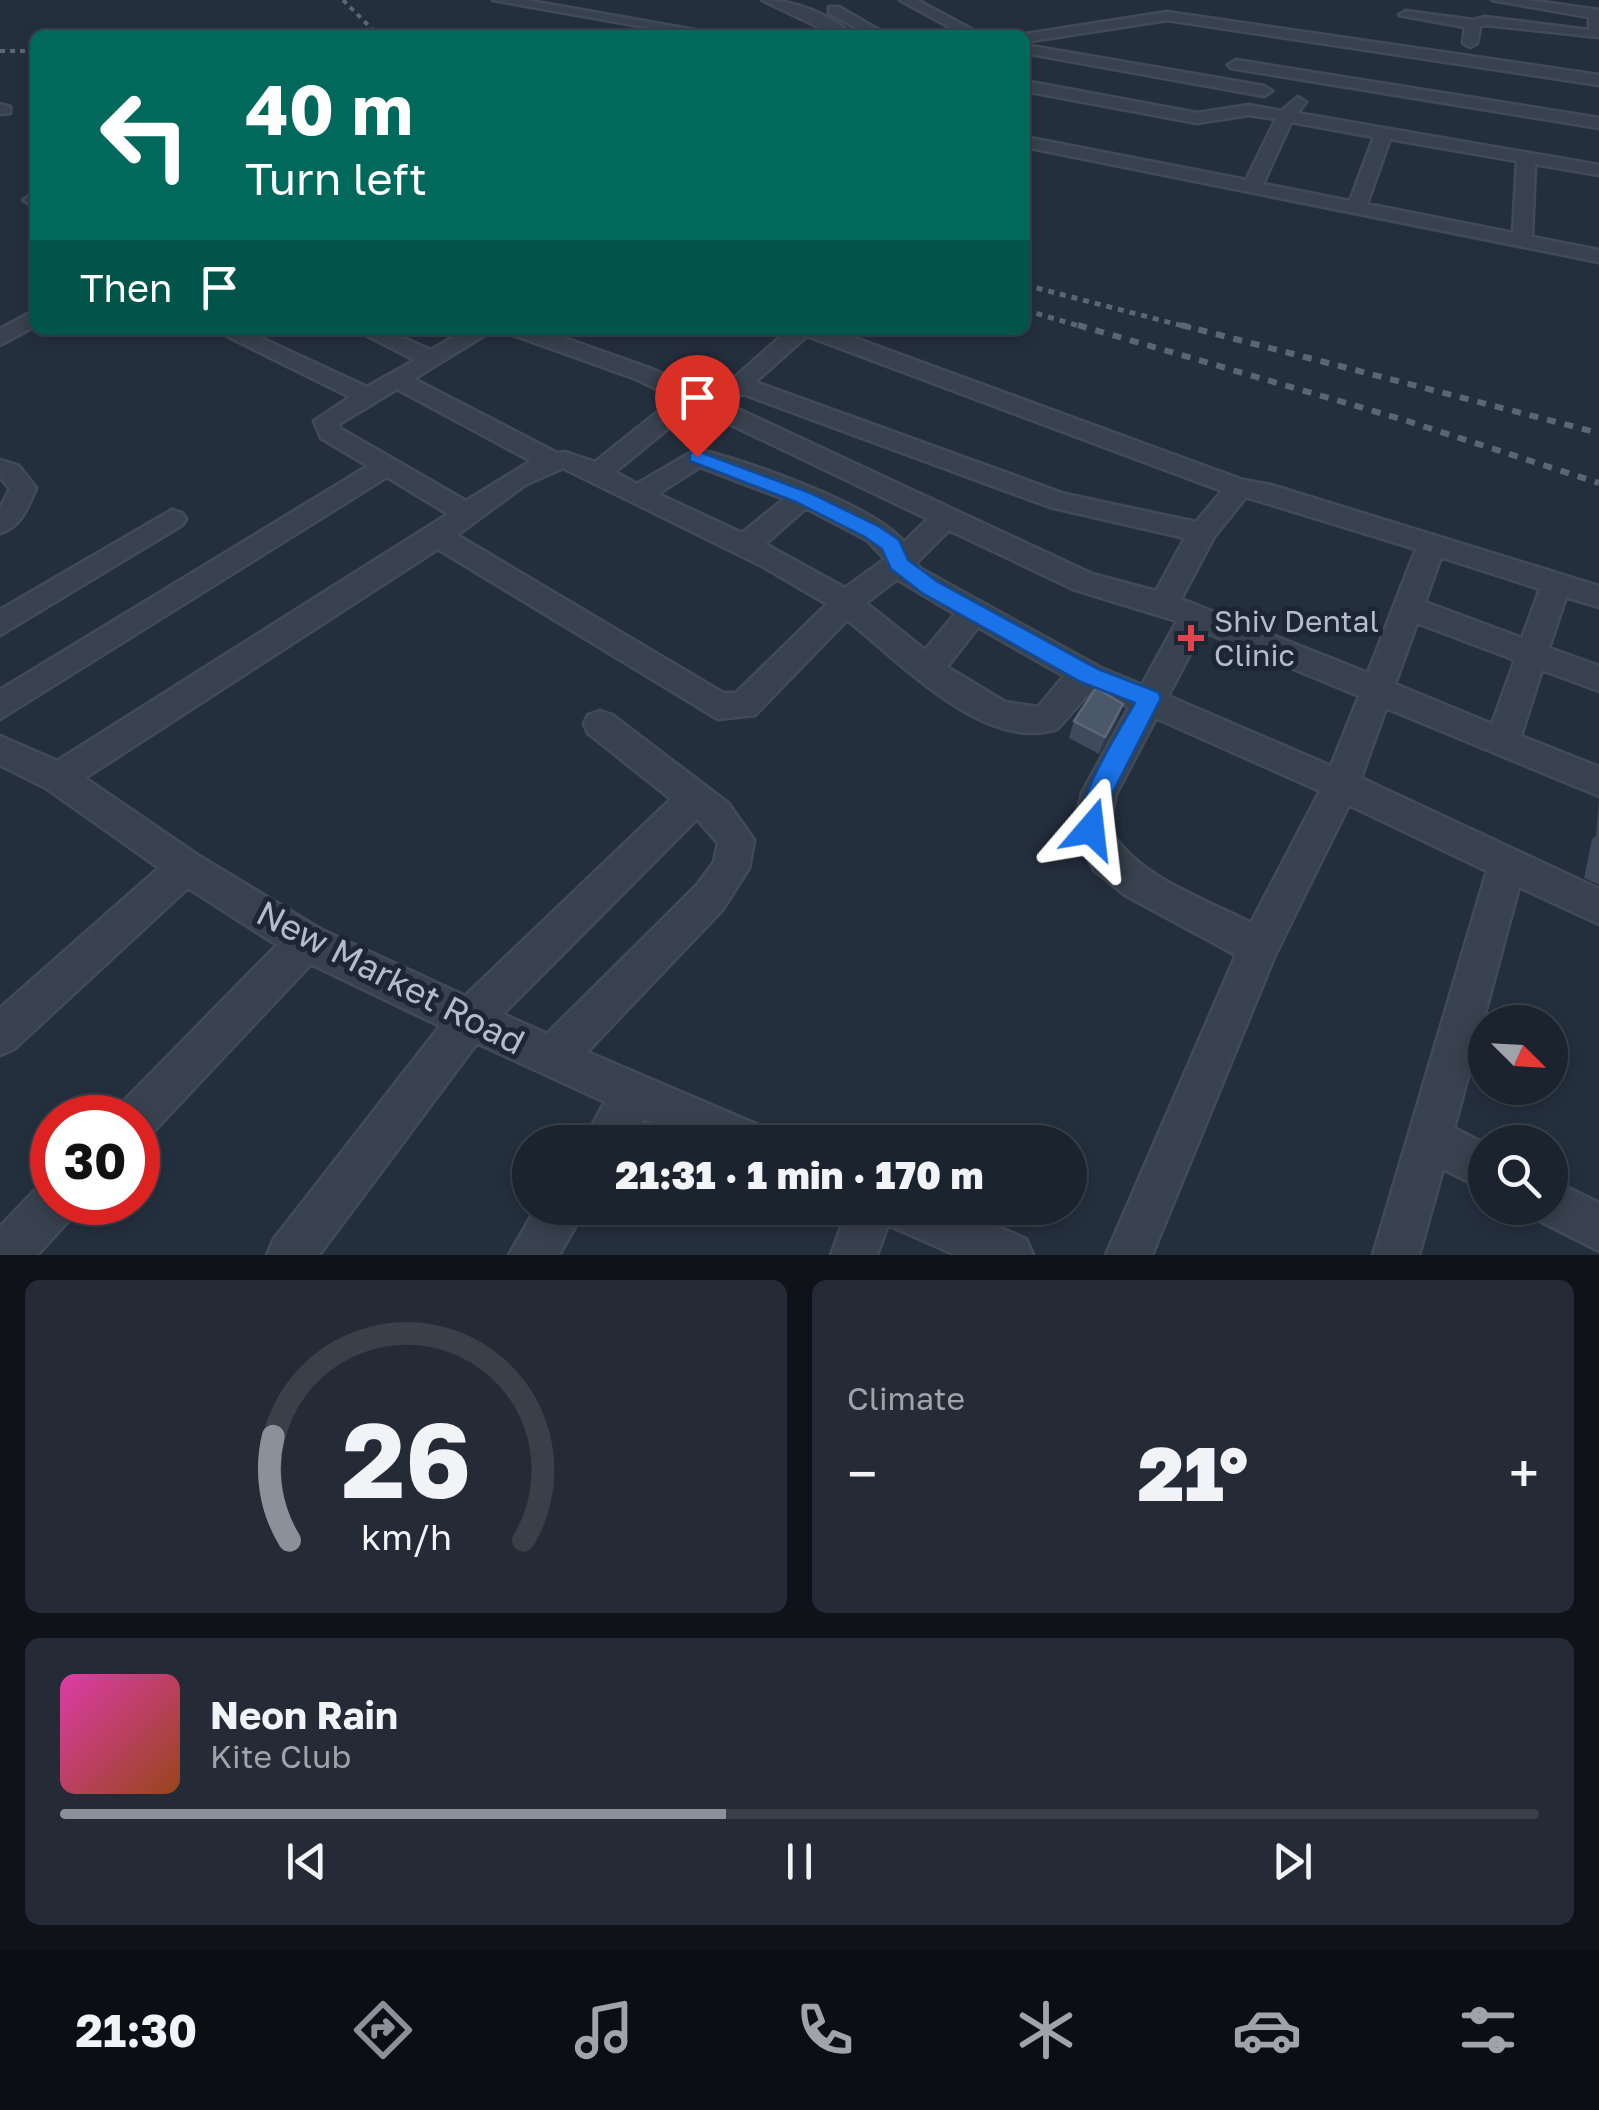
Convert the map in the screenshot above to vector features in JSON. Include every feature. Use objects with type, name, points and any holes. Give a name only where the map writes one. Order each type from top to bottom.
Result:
[{"type":"street","points":[[500,0],[685,30]]},
{"type":"street","points":[[769,0],[802,11],[837,30]]},
{"type":"street","points":[[808,0],[870,30]]},
{"type":"street","points":[[907,0],[965,30]]},
{"type":"street","points":[[1388,47],[1408,7],[1473,24],[1485,21],[1596,33],[1598,14],[1502,0]]},
{"type":"street","points":[[1030,37],[1169,5],[1423,97],[1526,159],[1599,170]]},
{"type":"street","points":[[1469,60],[1473,24]]},
{"type":"street","points":[[1236,65],[1325,59],[1388,47],[1599,80]]},
{"type":"street","points":[[1030,51],[1302,97]]},
{"type":"street","points":[[1253,185],[1285,117],[1325,59]]},
{"type":"street","points":[[1030,87],[1197,118],[1249,110],[1384,134]]},
{"type":"street","points":[[1423,97],[1599,124]]},
{"type":"street","points":[[1357,206],[1384,134],[1423,97]]},
{"type":"street","points":[[1030,143],[1599,256]]},
{"type":"street","points":[[1522,240],[1526,159]]},
{"type":"street","points":[[0,338],[30,321]]},
{"type":"street","points":[[237,335],[367,396]]},
{"type":"street","points":[[378,335],[432,359]]},
{"type":"street","points":[[468,514],[326,428],[326,421],[473,335]]},
{"type":"street","points":[[535,335],[644,374],[1082,582],[1164,604],[1378,688],[1599,782]]},
{"type":"street","points":[[596,474],[703,401],[741,385],[796,335]]},
{"type":"street","points":[[826,335],[1239,488],[1262,491],[1599,597]]},
{"type":"street","points":[[396,379],[550,460],[580,464],[637,496],[744,546],[846,603],[926,671],[1010,718],[1028,723],[1046,720],[1073,686],[1090,676]]},
{"type":"street","points":[[741,385],[1059,501],[1202,532]]},
{"type":"street","points":[[637,496],[697,457],[803,497],[892,545],[898,564],[911,576],[1090,676],[1149,698],[1341,785],[1599,907]]},
{"type":"street","points":[[58,778],[550,460]]},
{"type":"street","points":[[0,706],[388,464]]},
{"type":"street","points":[[0,468],[10,472],[23,488],[13,510],[0,524]]},
{"type":"street","points":[[1164,604],[1202,532],[1239,488]]},
{"type":"street","points":[[744,546],[803,497]]},
{"type":"street","points":[[437,536],[718,706],[744,706],[846,603],[898,564],[945,518]]},
{"type":"street","points":[[0,624],[172,519]]},
{"type":"street","points":[[1129,1255],[1259,947],[1341,785],[1432,544]]},
{"type":"street","points":[[1503,741],[1556,583]]},
{"type":"street","points":[[1409,608],[1599,679]]},
{"type":"street","points":[[926,671],[974,612]]},
{"type":"street","points":[[1195,616],[1099,793],[1091,829],[1107,860],[1138,882],[1259,947]]},
{"type":"street","points":[[552,1058],[710,897],[731,868],[736,840],[716,814],[600,724]]},
{"type":"street","name":"New Market Road","points":[[0,748],[58,778],[186,867],[306,942],[552,1058],[707,1125]]},
{"type":"street","points":[[290,1255],[471,1018],[695,798]]},
{"type":"street","points":[[1396,1255],[1507,864]]},
{"type":"street","points":[[0,1035],[186,867]]},
{"type":"street","points":[[159,1095],[306,942]]},
{"type":"street","points":[[616,1125],[636,1095]]},
{"type":"street","points":[[1427,1137],[1468,1159]]},
{"type":"street","points":[[1568,1212],[1599,1228]]},
{"type":"street","points":[[5,1255],[33,1225]]},
{"type":"street","points":[[532,1255],[552,1225]]},
{"type":"street","points":[[854,1255],[865,1225]]},
{"type":"street","points":[[941,1225],[1010,1255]]},
{"type":"building","points":[[1096,688],[1123,704],[1105,737],[1074,721]]},
{"type":"railway","points":[[343,0],[373,30]]},
{"type":"railway","points":[[0,51],[30,51]]},
{"type":"railway","points":[[1030,286],[1191,328]]},
{"type":"railway","points":[[1030,311],[1086,328]]},
{"type":"railway","points":[[1078,325],[1401,419],[1599,483]]},
{"type":"railway","points":[[1181,325],[1599,433]]},
{"type":"place","name":"Shiv Dental Clinic","points":[[1191,638]]},
{"type":"route","points":[[697,457],[803,497],[873,532],[892,545],[898,564],[930,588],[1090,676],[1149,698],[1099,793],[1091,829]]}]
